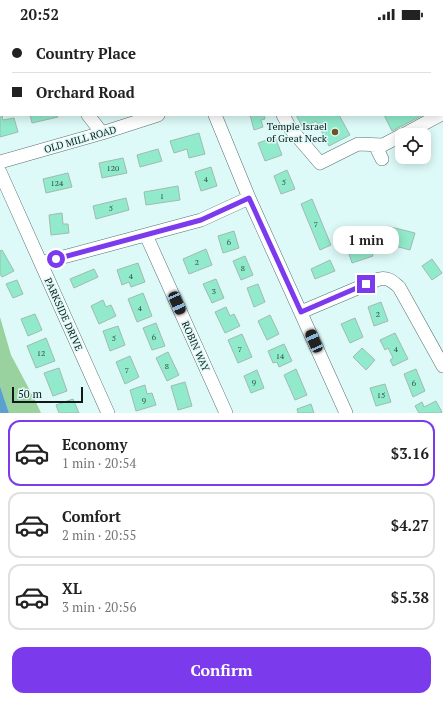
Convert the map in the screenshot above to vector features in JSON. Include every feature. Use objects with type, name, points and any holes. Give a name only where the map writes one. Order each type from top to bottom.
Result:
[{"type":"street","points":[[89,116],[102,133]]},
{"type":"street","name":"OLD MILL ROAD","points":[[0,162],[102,133],[155,116]]},
{"type":"street","points":[[215,116],[249,198],[346,413]]},
{"type":"street","points":[[284,116],[290,128],[320,163],[358,144],[383,145],[395,139]]},
{"type":"street","points":[[415,128],[438,116]]},
{"type":"street","points":[[375,145],[382,159]]},
{"type":"street","name":"PARKSIDE DRIVE","points":[[0,172],[108,413]]},
{"type":"street","points":[[41,263],[201,220],[249,198]]},
{"type":"street","name":"ROBIN WAY","points":[[146,235],[226,413]]},
{"type":"street","points":[[301,312],[379,279],[386,278],[393,281],[399,287],[443,366]]},
{"type":"green space","points":[[0,317],[11,355],[41,413],[9,413],[0,386]]},
{"type":"water","points":[[0,386],[9,413],[0,413]]},
{"type":"building","points":[[0,116],[2,116],[3,120],[14,118],[18,132],[0,137]]},
{"type":"building","points":[[30,116],[58,117],[32,123]]},
{"type":"building","points":[[250,116],[264,116],[265,119],[261,120],[263,127],[254,130]]},
{"type":"building","name":"Temple Israel of Great Neck","points":[[297,116],[340,116],[350,135],[329,146],[316,121],[303,128]]},
{"type":"building","points":[[384,116],[421,116],[395,128],[392,131]]},
{"type":"building","points":[[199,133],[205,154],[189,158],[187,149],[174,153],[170,141]]},
{"type":"building","points":[[275,137],[282,155],[265,161],[258,143]]},
{"type":"building","points":[[158,149],[162,161],[140,167],[137,155]]},
{"type":"building","points":[[123,158],[127,173],[102,178],[99,163]]},
{"type":"building","points":[[211,167],[217,186],[201,191],[195,172]]},
{"type":"building","points":[[287,170],[295,189],[281,194],[274,176]]},
{"type":"building","points":[[68,173],[72,187],[46,193],[43,179]]},
{"type":"building","points":[[178,186],[180,200],[146,205],[144,192]]},
{"type":"building","points":[[126,198],[129,210],[96,219],[93,206]]},
{"type":"building","points":[[312,199],[331,245],[320,250],[301,204]]},
{"type":"building","points":[[62,213],[63,224],[68,224],[69,233],[51,235],[49,215]]},
{"type":"building","points":[[387,226],[415,233],[410,250],[391,245],[393,238],[384,236]]},
{"type":"building","points":[[234,231],[239,248],[223,253],[218,236]]},
{"type":"building","points":[[366,235],[373,256],[352,263],[348,251],[357,249],[354,239]]},
{"type":"building","points":[[206,249],[212,265],[189,274],[183,259]]},
{"type":"building","points":[[2,250],[14,271],[2,277],[0,274],[0,251]]},
{"type":"building","points":[[245,256],[253,275],[241,280],[233,261]]},
{"type":"building","points":[[432,259],[442,273],[432,280],[422,266]]},
{"type":"building","points":[[330,260],[335,271],[315,279],[311,269]]},
{"type":"building","points":[[138,263],[145,282],[131,287],[129,282],[122,285],[117,270]]},
{"type":"building","points":[[94,269],[98,277],[74,288],[70,279]]},
{"type":"building","points":[[216,279],[224,298],[212,303],[203,284]]},
{"type":"building","points":[[17,280],[23,294],[13,298],[6,284]]},
{"type":"building","points":[[258,284],[265,302],[254,307],[247,288]]},
{"type":"building","points":[[143,293],[152,316],[137,322],[128,299]]},
{"type":"building","points":[[103,300],[106,307],[111,305],[116,316],[99,324],[91,306]]},
{"type":"building","points":[[381,302],[388,321],[374,326],[368,307]]},
{"type":"building","points":[[226,307],[230,316],[234,314],[240,326],[225,333],[215,312]]},
{"type":"building","points":[[35,314],[42,330],[28,336],[21,319]]},
{"type":"building","points":[[270,315],[279,334],[267,340],[258,321]]},
{"type":"building","points":[[355,318],[363,337],[350,343],[341,324]]},
{"type":"building","points":[[156,323],[165,346],[152,350],[143,328]]},
{"type":"building","points":[[118,326],[125,345],[110,351],[103,331]]},
{"type":"building","points":[[395,333],[408,359],[393,366],[390,360],[393,358],[388,348],[385,350],[380,340]]},
{"type":"building","points":[[242,334],[252,357],[238,363],[228,340]]},
{"type":"building","points":[[46,338],[55,361],[36,368],[27,346]]},
{"type":"building","points":[[284,344],[292,361],[279,367],[277,362],[273,363],[268,351]]},
{"type":"building","points":[[362,348],[375,360],[366,370],[353,357]]},
{"type":"building","points":[[168,352],[179,375],[167,381],[156,358]]},
{"type":"building","points":[[130,356],[139,377],[125,384],[116,362]]},
{"type":"building","points":[[59,368],[67,391],[53,396],[44,373]]},
{"type":"building","points":[[296,369],[307,395],[295,400],[284,375]]},
{"type":"building","points":[[416,369],[425,391],[413,397],[404,374]]},
{"type":"building","points":[[257,370],[264,388],[251,393],[244,376]]},
{"type":"building","points":[[185,382],[192,406],[178,410],[171,386]]},
{"type":"building","points":[[385,384],[391,402],[376,406],[370,388]]},
{"type":"building","points":[[145,385],[147,394],[152,393],[156,405],[136,411],[130,390]]},
{"type":"building","points":[[73,399],[79,413],[59,413],[56,405]]},
{"type":"building","points":[[436,401],[442,412],[441,413],[419,413],[415,406],[422,402],[424,407]]},
{"type":"building","points":[[311,404],[314,413],[298,413],[297,409]]},
{"type":"place","name":"Temple Israel of Great Neck","points":[[335,132]]},
{"type":"route","points":[[56,259],[201,220],[249,198],[301,312],[366,284]]}]
